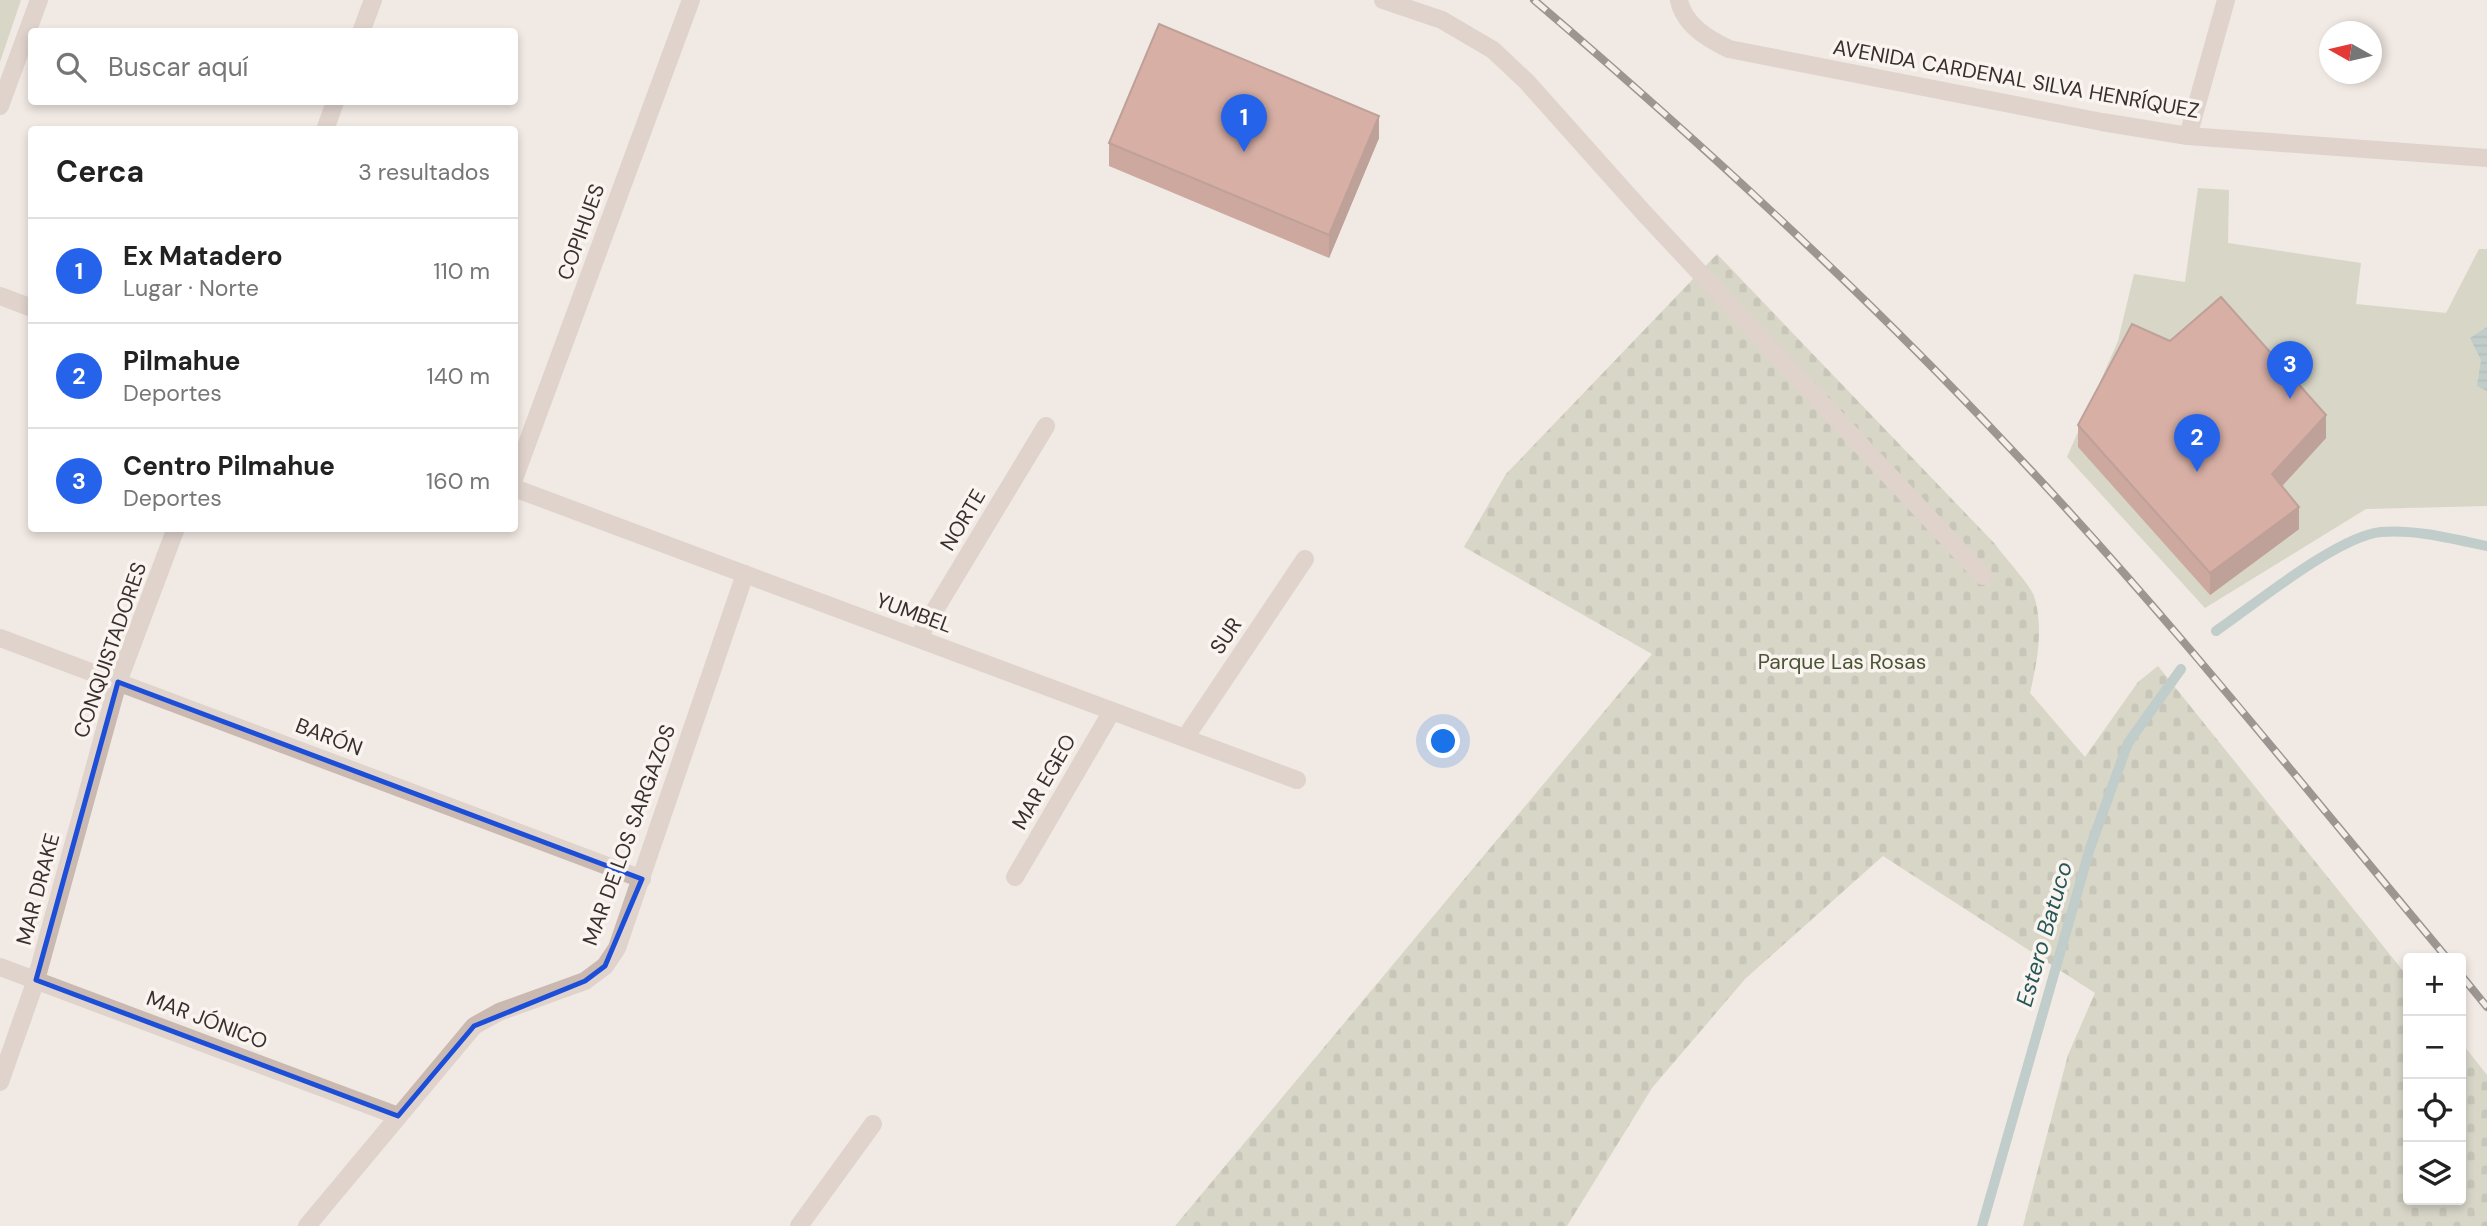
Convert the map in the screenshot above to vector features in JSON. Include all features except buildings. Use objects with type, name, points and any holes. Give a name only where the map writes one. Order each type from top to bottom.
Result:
[{"type":"street","points":[[29,28],[39,0]]},
{"type":"street","points":[[362,28],[373,0]]},
{"type":"street","name":"COPIHUES","points":[[518,468],[691,0]]},
{"type":"street","points":[[1384,0],[1442,20],[1493,50],[1519,74],[1644,213],[1983,576]]},
{"type":"street","points":[[2188,136],[2226,0]]},
{"type":"street","name":"AVENIDA CARDENAL SILVA HENRÍQUEZ","points":[[1679,4],[1695,29],[1729,49],[2102,122],[2188,136],[2487,158]]},
{"type":"street","points":[[0,106],[28,30]]},
{"type":"street","points":[[326,126],[334,105]]},
{"type":"street","points":[[0,296],[28,306]]},
{"type":"street","name":"NORTE","points":[[918,638],[1046,426]]},
{"type":"street","name":"YUMBEL","points":[[518,489],[1297,780]]},
{"type":"street","name":"CONQUISTADORES","points":[[78,827],[118,682],[174,532]]},
{"type":"street","name":"SUR","points":[[1185,738],[1305,559]]},
{"type":"street","name":"MAR DE LOS SARGAZOS","points":[[307,1226],[474,1026],[499,1012],[586,981],[605,966],[617,948],[642,879],[745,574]]},
{"type":"street","name":"BARÓN","points":[[0,638],[642,879]]},
{"type":"street","name":"MAR EGEO","points":[[1015,877],[1112,710]]},
{"type":"street","name":"MAR DRAKE","points":[[0,1082],[36,980],[78,827]]},
{"type":"street","name":"MAR JÓNICO","points":[[0,967],[398,1116]]},
{"type":"street","points":[[799,1226],[873,1124]]},
{"type":"highlighted area","points":[[118,682],[642,879],[605,966],[585,981],[474,1026],[398,1116],[36,980]]},
{"type":"green space","points":[[0,0],[21,0],[0,62]]},
{"type":"green space","points":[[2198,188],[2229,190],[2228,243],[2361,263],[2356,304],[2446,313],[2479,249],[2487,249],[2487,506],[2366,509],[2205,608],[2067,457],[2118,341],[2134,274],[2185,282]]},
{"type":"green space","name":"Parque Las Rosas","points":[[1717,254],[1995,544],[2027,584],[2034,596],[2039,620],[2037,657],[2030,693],[2085,757],[2138,682],[2158,666],[2403,971],[2403,1205],[2466,1205],[2466,1048],[2487,1075],[2487,1226],[2023,1226],[2068,1055],[2095,993],[1883,856],[1745,979],[1652,1088],[1567,1226],[1175,1226],[1652,654],[1464,547],[1506,474]]},
{"type":"water","points":[[2487,327],[2487,391],[2477,386],[2481,360],[2470,338]]},
{"type":"waterway","name":"Estero Batuco","points":[[2216,631],[2320,558],[2363,536],[2381,532],[2408,532],[2487,546]]},
{"type":"waterway","name":"Estero Batuco","points":[[1982,1226],[2090,848],[2128,743],[2181,669]]},
{"type":"railway","points":[[1534,0],[1778,217],[1953,388],[2122,571],[2443,953]]},
{"type":"railway","points":[[2466,981],[2487,1007]]},
{"type":"place","name":"Ex Matadero","points":[[1244,152]]},
{"type":"place","name":"Centro Pilmahue","points":[[2290,399]]},
{"type":"place","name":"Pilmahue","points":[[2197,472]]}]
